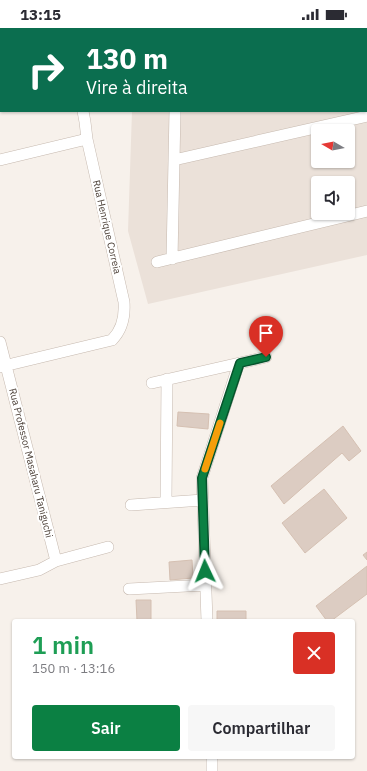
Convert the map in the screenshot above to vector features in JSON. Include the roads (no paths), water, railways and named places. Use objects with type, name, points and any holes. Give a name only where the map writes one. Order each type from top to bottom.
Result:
[{"type":"street","name":"Rua Henrique Correia","points":[[3,367],[112,340],[122,324],[125,310],[124,302],[87,139],[83,112]]},
{"type":"street","points":[[172,259],[175,112]]},
{"type":"street","points":[[174,160],[367,116]]},
{"type":"street","points":[[0,160],[87,139]]},
{"type":"street","points":[[157,262],[367,211]]},
{"type":"street","name":"Rua Professor Masaharu Taniguchi","points":[[0,342],[3,367],[56,561]]},
{"type":"street","points":[[152,383],[266,357]]},
{"type":"street","points":[[207,619],[202,478],[240,363]]},
{"type":"street","points":[[166,502],[167,379]]},
{"type":"street","points":[[132,505],[203,500]]},
{"type":"street","points":[[0,579],[39,570],[56,561],[108,548]]},
{"type":"street","points":[[128,589],[206,585]]},
{"type":"street","points":[[212,759],[212,771]]}]
